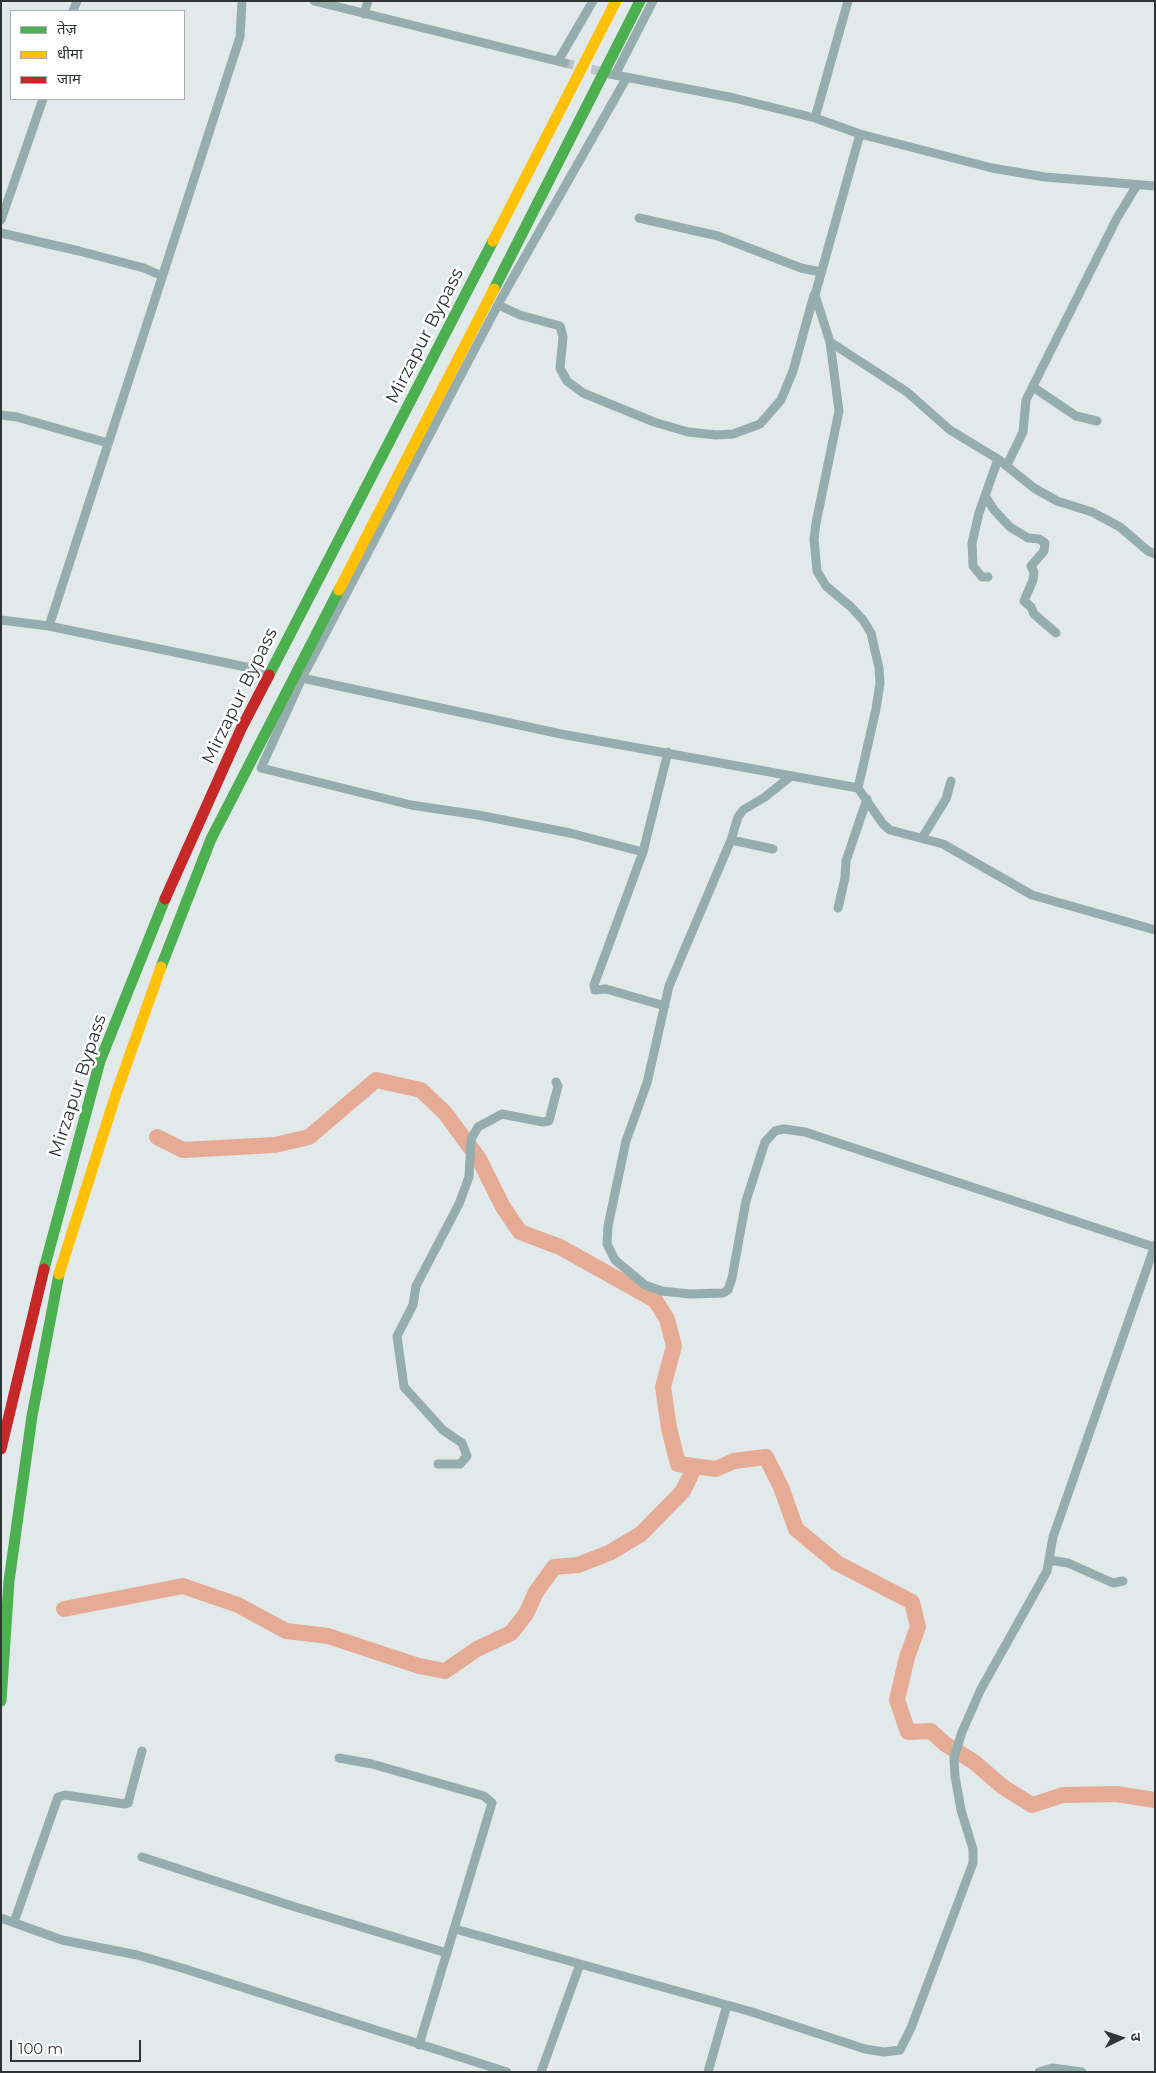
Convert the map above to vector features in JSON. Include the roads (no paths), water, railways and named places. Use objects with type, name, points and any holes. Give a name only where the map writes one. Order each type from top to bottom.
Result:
[{"type":"highway","name":"Mirzapur Bypass","points":[[1,1449],[54,1226],[100,1060],[168,891],[241,729],[616,1]]},
{"type":"highway","points":[[1,1701],[9,1581],[32,1416],[62,1264],[116,1094],[179,918],[219,822],[517,246],[640,1]]},
{"type":"street","points":[[49,626],[240,37],[242,1]]},
{"type":"street","points":[[314,1],[561,62],[593,1]]},
{"type":"street","points":[[364,14],[368,1]]},
{"type":"street","points":[[653,1],[612,74],[734,98],[815,118],[860,134],[992,168],[1045,177],[1155,186]]},
{"type":"street","points":[[815,118],[848,1]]},
{"type":"street","points":[[627,77],[498,305],[302,678],[261,768],[411,805],[478,815],[570,833],[642,852]]},
{"type":"street","points":[[1,220],[43,100]]},
{"type":"street","points":[[498,305],[520,315],[560,326],[563,337],[560,368],[567,381],[583,393],[654,422],[688,432],[716,436],[744,431],[760,424],[780,400],[793,371],[860,134]]},
{"type":"street","points":[[1006,465],[1022,432],[1024,408],[1033,387],[1117,218],[1137,185]]},
{"type":"street","points":[[639,218],[718,236],[801,268],[822,272]]},
{"type":"street","points":[[1,233],[144,268],[162,276]]},
{"type":"street","points":[[815,295],[830,342],[840,412],[816,523],[814,539],[817,572],[826,586],[851,607],[871,634],[876,650],[880,683],[858,788]]},
{"type":"street","points":[[830,342],[907,392],[963,439],[998,458],[1034,488],[1058,501],[1092,512],[1120,527],[1148,551],[1155,554]]},
{"type":"street","points":[[1033,387],[1076,416],[1097,421]]},
{"type":"street","points":[[1,415],[17,417],[108,443]]},
{"type":"street","points":[[988,577],[982,577],[973,566],[972,543],[979,513],[998,458]]},
{"type":"street","points":[[986,496],[994,510],[1010,527],[1028,538],[1040,540],[1044,543],[1044,551],[1031,566],[1034,572],[1033,580],[1024,601],[1031,607],[1034,614],[1056,633]]},
{"type":"street","points":[[1,620],[49,626],[270,672]]},
{"type":"street","points":[[302,678],[561,734],[858,788],[882,824],[890,830],[943,844],[1032,895],[1155,930]]},
{"type":"street","points":[[664,1006],[606,989],[595,990],[594,985],[642,852],[668,752]]},
{"type":"street","points":[[455,1929],[727,2005],[865,2049],[884,2052],[900,2050],[911,2028],[972,1863],[973,1848],[961,1810],[955,1776],[954,1758],[958,1745],[972,1706],[1042,1583],[1053,1537],[1154,1246],[805,1132],[784,1129],[774,1131],[765,1142],[746,1201],[732,1278],[728,1290],[717,1293],[690,1294],[662,1291],[646,1285],[615,1260],[607,1244],[606,1237],[626,1141],[647,1083],[669,986],[731,840],[738,817],[743,810],[765,797],[791,776]]},
{"type":"street","points":[[922,838],[946,799],[951,781]]},
{"type":"street","points":[[838,908],[848,853],[867,799]]},
{"type":"street","points":[[731,840],[773,849]]},
{"type":"street","points":[[438,1464],[460,1464],[467,1456],[462,1443],[443,1430],[404,1387],[397,1336],[413,1305],[416,1286],[459,1204],[469,1177],[471,1139],[478,1127],[502,1114],[543,1122],[549,1121],[558,1086],[556,1082]]},
{"type":"street","points":[[1049,1560],[1068,1563],[1113,1583],[1123,1581]]},
{"type":"street","points":[[14,1922],[58,1797],[65,1796],[128,1803],[142,1751]]},
{"type":"street","points":[[339,1758],[372,1764],[484,1796],[492,1801],[492,1809],[419,2045]]},
{"type":"street","points":[[142,1857],[289,1905],[447,1953]]},
{"type":"street","points":[[1,1918],[62,1940],[137,1955],[182,1968],[507,2072]]},
{"type":"street","points":[[541,2072],[580,1964]]},
{"type":"street","points":[[708,2072],[727,2005]]},
{"type":"street","points":[[1039,2072],[1052,2068],[1082,2072]]},
{"type":"waterway","points":[[157,1137],[183,1150],[275,1145],[309,1137],[376,1080],[421,1090],[445,1113],[479,1159],[503,1207],[520,1232],[560,1247],[655,1300],[667,1319],[674,1346],[663,1387],[669,1428],[678,1464],[716,1469],[734,1461],[766,1457],[781,1487],[796,1529],[837,1563],[912,1602],[918,1627],[907,1657],[897,1700],[908,1732],[931,1731],[945,1744],[974,1762],[1003,1787],[1032,1805],[1063,1795],[1116,1794],[1155,1800]]},
{"type":"waterway","points":[[64,1609],[183,1586],[238,1605],[286,1631],[328,1636],[419,1666],[445,1671],[477,1649],[511,1633],[526,1614],[536,1592],[554,1567],[578,1565],[609,1553],[641,1534],[683,1491],[695,1466]]},
{"type":"tunnel","points":[[565,63],[608,73]]}]
